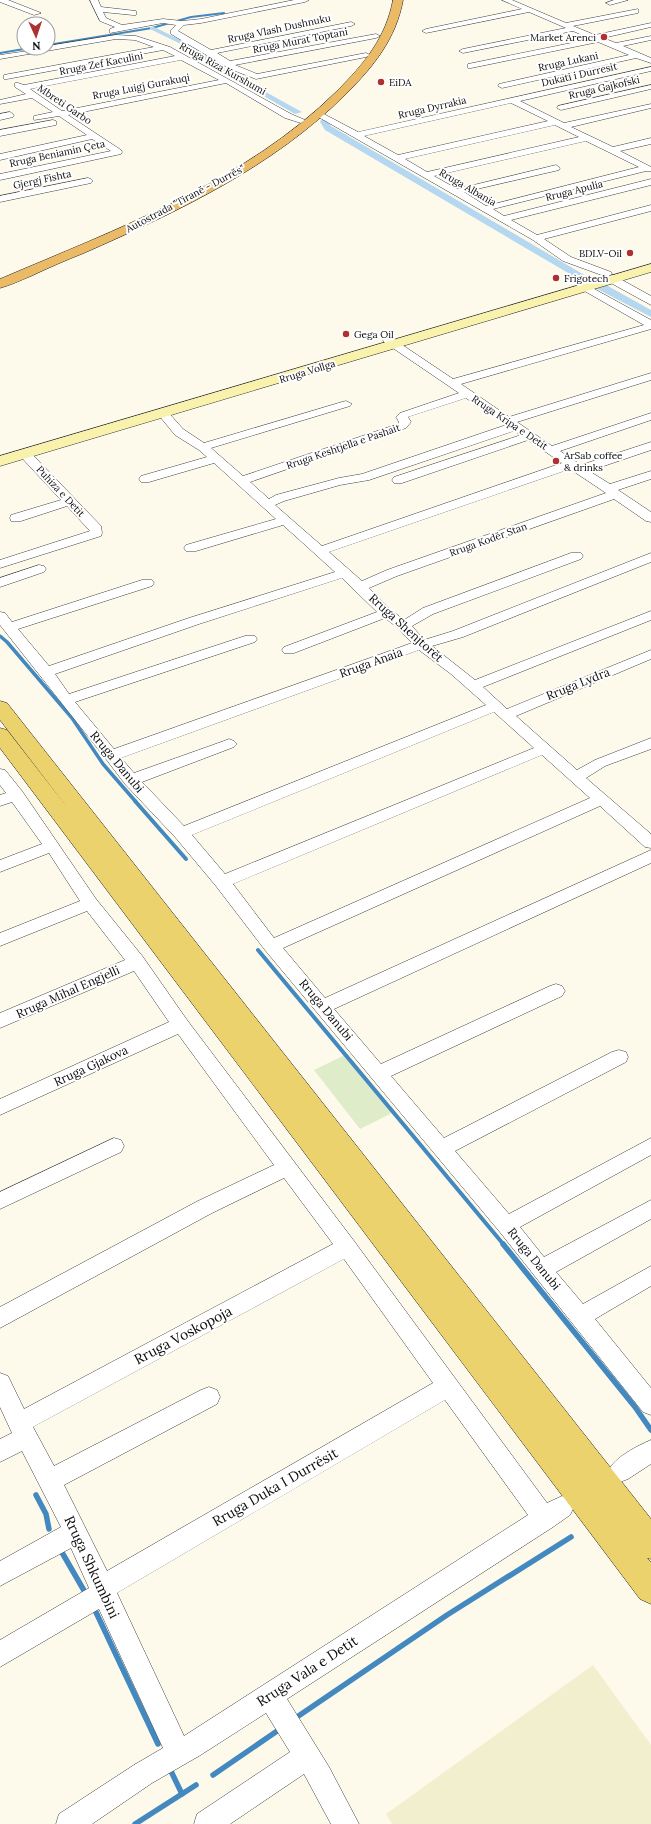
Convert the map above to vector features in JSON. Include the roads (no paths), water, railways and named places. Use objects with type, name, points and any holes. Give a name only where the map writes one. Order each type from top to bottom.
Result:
[{"type":"highway","name":"Autostrada \"Tiranë - Durrës\"","points":[[0,284],[126,229],[197,194],[271,150],[318,115],[346,90],[384,43],[394,21],[398,0]]},
{"type":"highway","name":"Autostrada \"Tiranë - Durrës\"","points":[[0,278],[123,224],[189,192],[248,157],[301,120],[338,88],[366,55],[376,36],[384,15]]},
{"type":"main road","points":[[608,277],[651,262]]},
{"type":"main road","points":[[608,277],[651,268]]},
{"type":"main road","name":"Rruga Vollga","points":[[0,461],[163,413],[608,277]]},
{"type":"main road","name":"Rruga Vollga","points":[[0,451],[392,342]]},
{"type":"main road","points":[[0,707],[651,1544]]},
{"type":"main road","points":[[0,734],[651,1588]]},
{"type":"street","points":[[0,0],[37,13]]},
{"type":"street","points":[[94,0],[103,19],[120,27],[201,21],[305,0]]},
{"type":"street","points":[[506,0],[651,61]]},
{"type":"street","points":[[610,3],[624,0]]},
{"type":"street","points":[[98,9],[133,13]]},
{"type":"street","points":[[426,30],[530,10]]},
{"type":"street","points":[[566,25],[635,11]]},
{"type":"street","points":[[177,22],[174,32],[211,52],[229,64],[256,77],[366,55]]},
{"type":"street","name":"Rruga Vlash Dushnuku","points":[[211,52],[351,24]]},
{"type":"street","points":[[471,66],[651,25]]},
{"type":"street","points":[[0,57],[114,34],[120,27]]},
{"type":"street","points":[[463,51],[575,28]]},
{"type":"street","points":[[56,42],[114,34]]},
{"type":"street","name":"Rruga Riza Kurshumi","points":[[114,34],[136,38],[195,63],[288,116],[301,120]]},
{"type":"street","name":"Rruga Murat Toptani","points":[[229,64],[376,36]]},
{"type":"street","points":[[584,51],[651,38]]},
{"type":"street","points":[[0,51],[16,48]]},
{"type":"street","points":[[2,74],[162,48]]},
{"type":"street","points":[[9,55],[18,62]]},
{"type":"street","name":"Rruga Lukani","points":[[502,86],[638,55]]},
{"type":"street","name":"Rruga Zef Kaculini","points":[[18,87],[184,58]]},
{"type":"street","points":[[77,86],[195,63]]},
{"type":"street","name":"Dukati i Durresit","points":[[512,100],[651,69]]},
{"type":"street","name":"Mbreti Garbo","points":[[2,74],[18,87],[33,95],[118,152]]},
{"type":"street","name":"Rruga Luigj Gurakuqi","points":[[37,118],[226,81]]},
{"type":"street","name":"Rruga Gajkofski","points":[[561,108],[651,87]]},
{"type":"street","points":[[0,102],[33,95]]},
{"type":"street","points":[[512,100],[648,168]]},
{"type":"street","name":"Rruga Dyrrakia","points":[[356,135],[512,100]]},
{"type":"street","points":[[396,158],[651,106]]},
{"type":"street","points":[[0,117],[10,115]]},
{"type":"street","name":"Rruga Albania","points":[[318,115],[370,142],[454,192],[536,238],[567,259],[608,277]]},
{"type":"street","points":[[0,134],[69,120]]},
{"type":"street","points":[[0,156],[93,136]]},
{"type":"street","points":[[425,175],[586,138]]},
{"type":"street","points":[[370,142],[385,139]]},
{"type":"street","points":[[612,150],[651,141]]},
{"type":"street","name":"Rruga Beniamin Çeta","points":[[0,177],[118,152]]},
{"type":"street","points":[[454,192],[556,168]]},
{"type":"street","points":[[484,209],[648,168]]},
{"type":"street","name":"Gjergj Fishta","points":[[0,199],[88,181]]},
{"type":"street","name":"Rruga Apulia","points":[[502,219],[651,182]]},
{"type":"street","points":[[536,238],[651,208]]},
{"type":"street","points":[[608,277],[651,301]]},
{"type":"street","points":[[585,285],[651,325]]},
{"type":"street","points":[[452,383],[651,325]]},
{"type":"street","name":"Rruga Kripa e Detit","points":[[392,342],[651,518]]},
{"type":"street","points":[[266,504],[280,498],[339,482],[366,477],[651,376]]},
{"type":"street","name":"Rruga Keshtjella e Pashait","points":[[240,481],[402,426],[405,422],[402,417],[404,415],[468,394]]},
{"type":"street","points":[[202,447],[346,404]]},
{"type":"street","name":"Rruga Shenjtorët","points":[[163,413],[180,432],[202,447],[360,586],[386,613],[403,625],[421,645],[473,686],[600,800],[651,843]]},
{"type":"street","points":[[551,450],[651,416]]},
{"type":"street","points":[[398,480],[530,436]]},
{"type":"street","points":[[319,551],[576,467],[651,446]]},
{"type":"street","name":"Puhiza e Detit","points":[[0,564],[96,533],[96,529],[25,454]]},
{"type":"street","points":[[145,479],[215,459]]},
{"type":"street","name":"Rruga Kodër Stan","points":[[360,586],[612,492],[651,475]]},
{"type":"street","points":[[16,518],[70,501]]},
{"type":"street","points":[[638,509],[651,505]]},
{"type":"street","points":[[191,548],[286,521]]},
{"type":"street","points":[[403,625],[413,621],[428,611],[576,556]]},
{"type":"street","name":"Rruga Anaia","points":[[111,756],[421,645],[458,634],[651,557]]},
{"type":"street","points":[[0,583],[39,569]]},
{"type":"street","points":[[46,672],[194,620],[344,572]]},
{"type":"street","points":[[5,622],[147,583]]},
{"type":"street","points":[[289,650],[386,613]]},
{"type":"street","points":[[473,686],[651,615]]},
{"type":"street","name":"Rruga Danubi","points":[[5,622],[111,756],[131,780],[181,833],[222,882],[271,946],[324,1006],[441,1149],[506,1225],[581,1316],[651,1405]]},
{"type":"street","points":[[66,700],[250,639]]},
{"type":"street","name":"Rruga Lydra","points":[[181,833],[485,710],[500,711],[651,654]]},
{"type":"street","points":[[576,777],[600,763],[651,743]]},
{"type":"street","points":[[131,780],[229,744]]},
{"type":"street","points":[[222,882],[544,749]]},
{"type":"street","points":[[0,774],[8,798],[52,846],[90,903],[137,962],[448,1386]]},
{"type":"street","points":[[271,946],[600,800]]},
{"type":"street","points":[[0,866],[52,846]]},
{"type":"street","points":[[324,1006],[651,856]]},
{"type":"street","points":[[0,940],[90,903]]},
{"type":"street","name":"Rruga Mihal Engjelli","points":[[0,1021],[137,962]]},
{"type":"street","points":[[380,1073],[556,991]]},
{"type":"street","name":"Rruga Gjakova","points":[[0,1107],[181,1024]]},
{"type":"street","points":[[441,1149],[619,1057]]},
{"type":"street","points":[[0,1201],[114,1146]]},
{"type":"street","points":[[506,1225],[651,1146]]},
{"type":"street","points":[[0,1318],[198,1211],[288,1167]]},
{"type":"street","points":[[542,1269],[651,1210]]},
{"type":"street","name":"Rruga Voskopoja","points":[[0,1451],[23,1430],[347,1247]]},
{"type":"street","points":[[581,1316],[651,1275]]},
{"type":"street","name":"Rruga Shkumbini","points":[[0,1383],[76,1532],[179,1753]]},
{"type":"street","name":"Rruga Vala e Detit","points":[[68,1824],[179,1753],[274,1701],[554,1513],[448,1386]]},
{"type":"street","name":"Rruga Duka I Durrësit","points":[[0,1654],[103,1590],[448,1386]]},
{"type":"street","points":[[50,1480],[209,1396]]},
{"type":"street","points":[[620,1471],[651,1451]]},
{"type":"street","points":[[0,1574],[76,1532]]},
{"type":"street","points":[[274,1701],[346,1824]]},
{"type":"street","points":[[207,1824],[304,1750]]},
{"type":"waterway","points":[[56,44],[152,28],[191,17],[224,13]]},
{"type":"waterway","points":[[152,28],[191,47],[220,69],[298,112]]},
{"type":"waterway","points":[[0,53],[16,50]]},
{"type":"waterway","points":[[324,122],[328,128],[583,278],[605,288],[651,314]]},
{"type":"waterway","points":[[0,636],[7,642],[72,718],[103,764],[136,802]]},
{"type":"waterway","points":[[135,801],[186,859]]},
{"type":"waterway","points":[[258,950],[504,1245]]},
{"type":"waterway","points":[[503,1244],[635,1407],[651,1430]]},
{"type":"waterway","points":[[36,1495],[46,1514],[49,1529]]},
{"type":"waterway","points":[[294,1719],[447,1615],[571,1537]]},
{"type":"waterway","points":[[60,1549],[86,1594]]},
{"type":"waterway","points":[[94,1608],[158,1744]]},
{"type":"waterway","points":[[213,1775],[280,1729]]},
{"type":"waterway","points":[[169,1767],[182,1794]]},
{"type":"waterway","points":[[182,1794],[196,1785]]},
{"type":"waterway","points":[[135,1824],[182,1794]]},
{"type":"place","name":"Market Arenci","points":[[604,37]]},
{"type":"place","name":"EiDA","points":[[381,82]]},
{"type":"place","name":"BDLV-Oil","points":[[630,253]]},
{"type":"place","name":"Frigotech","points":[[556,278]]},
{"type":"place","name":"Gega Oil","points":[[346,334]]},
{"type":"place","name":"ArSab coffee & drinks","points":[[556,461]]}]
